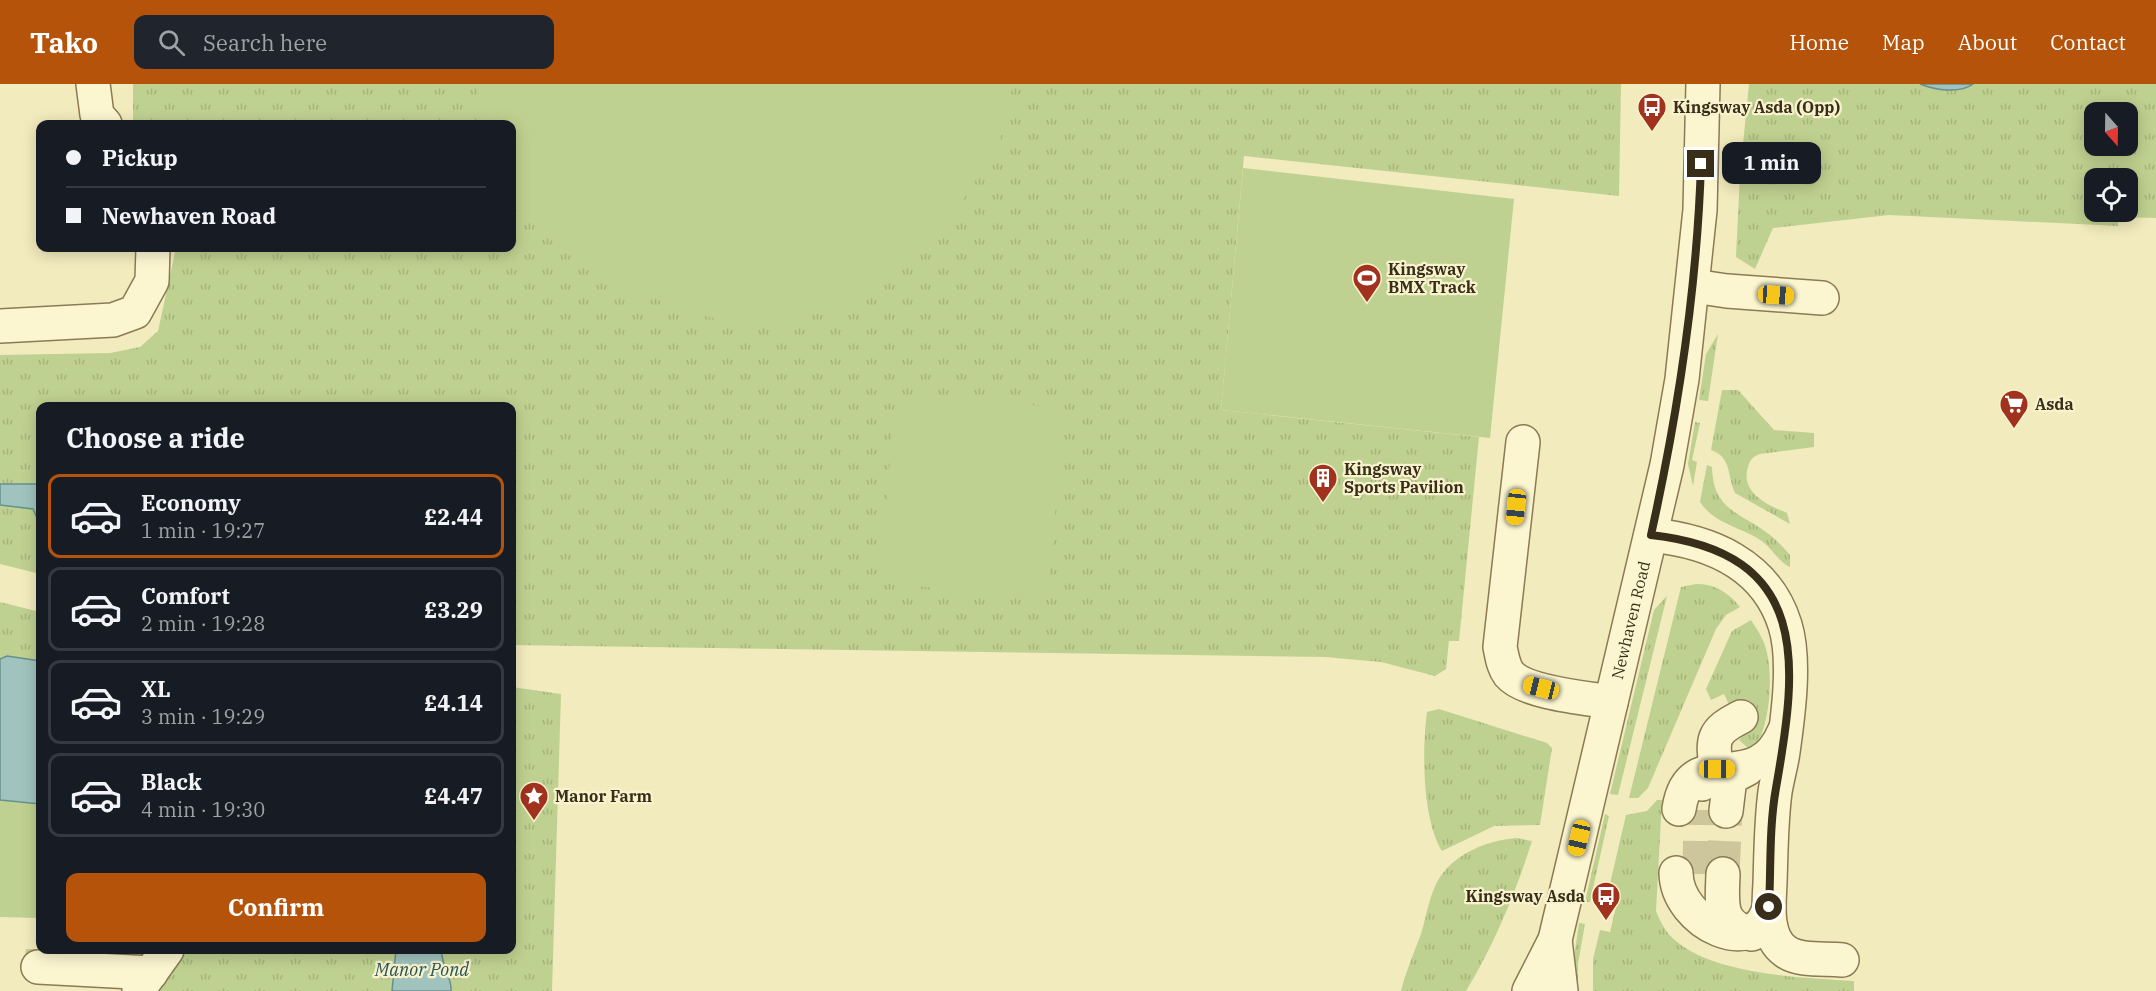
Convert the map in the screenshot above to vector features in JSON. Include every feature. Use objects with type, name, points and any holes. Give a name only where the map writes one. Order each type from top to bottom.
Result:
[{"type":"street","points":[[93,84],[97,115],[101,120]]},
{"type":"street","name":"Newhaven Road","points":[[1529,991],[1555,940],[1651,535],[1682,379],[1700,210],[1703,84]]},
{"type":"street","points":[[0,326],[113,320],[135,312],[152,281],[153,252]]},
{"type":"street","points":[[1693,286],[1727,291],[1822,298]]},
{"type":"street","points":[[1523,442],[1500,648],[1502,661],[1509,674],[1529,685],[1611,702]]},
{"type":"street","points":[[1651,535],[1685,539],[1712,548],[1738,562],[1758,579],[1774,601],[1785,626],[1789,654],[1786,727],[1775,789],[1769,907],[1772,931],[1783,951]]},
{"type":"street","points":[[1741,717],[1726,725],[1713,741],[1732,769],[1730,778],[1702,810],[1687,784],[1695,777],[1732,769],[1759,764],[1771,754],[1786,727]]},
{"type":"street","points":[[1769,907],[1766,919],[1757,928],[1745,932],[1724,931],[1697,917],[1684,903],[1678,891],[1699,874],[1723,908],[1730,925],[1745,932],[1767,939],[1793,956],[1842,960]]},
{"type":"street","name":"Newhaven Road","points":[[1555,940],[1561,991]]},
{"type":"street","points":[[38,967],[152,971]]},
{"type":"green space","points":[[133,84],[1621,84],[1619,196],[1244,156],[1221,410],[1479,437],[1459,641],[1449,641],[1446,669],[1435,676],[1381,662],[1325,657],[516,645],[516,402],[36,402],[36,484],[0,484],[0,355],[110,353],[140,347],[158,331],[175,252],[516,252],[516,120],[133,120]]},
{"type":"green space","points":[[477,84],[1013,84],[1000,141],[968,193],[925,248],[877,289],[828,311],[784,322],[737,324],[684,311],[621,284],[569,255],[539,229],[516,199],[516,120],[482,120]]},
{"type":"green space","points":[[1749,84],[1920,84],[1954,90],[1973,84],[2156,84],[2156,218],[2138,218],[2138,168],[2084,168],[2084,222],[2118,222],[2118,226],[1889,215],[1773,228],[1755,269],[1736,257],[1740,174]]},
{"type":"green space","name":"Kingsway BMX Track","points":[[1243,168],[1514,199],[1490,438],[1221,410]]},
{"type":"green space","points":[[1718,334],[1708,401],[1699,400],[1706,354]]},
{"type":"green space","points":[[1722,390],[1738,390],[1774,430],[1814,433],[1814,447],[1760,454],[1752,459],[1748,467],[1748,484],[1752,491],[1764,502],[1787,513],[1790,524],[1735,493],[1726,462],[1718,453],[1711,450]]},
{"type":"green space","points":[[896,394],[1064,408],[1048,597],[879,583]]},
{"type":"green space","points":[[1695,422],[1700,423],[1692,460],[1697,462],[1693,486],[1688,464]]},
{"type":"green space","points":[[1707,465],[1712,467],[1713,481],[1722,500],[1728,507],[1779,543],[1790,555],[1790,567],[1763,542],[1721,521],[1706,510],[1700,502]]},
{"type":"green space","points":[[0,505],[33,509],[36,516],[36,573],[0,564]]},
{"type":"green space","points":[[1696,584],[1709,585],[1721,590],[1740,607],[1726,615],[1716,629],[1648,788],[1638,798],[1629,798],[1681,587]]},
{"type":"green space","points":[[1667,596],[1618,795],[1610,794],[1654,610]]},
{"type":"green space","points":[[0,602],[36,611],[36,660],[7,656],[0,659]]},
{"type":"green space","points":[[1751,620],[1766,649],[1770,689],[1764,728],[1754,748],[1748,748],[1739,740],[1751,727],[1732,711],[1724,694],[1711,700],[1706,689],[1732,631]]},
{"type":"green space","points":[[516,688],[561,694],[552,991],[451,991],[442,955],[516,954]]},
{"type":"green space","points":[[1439,709],[1547,743],[1552,748],[1540,825],[1494,826],[1442,851],[1435,837],[1427,803],[1424,764],[1427,712]]},
{"type":"green space","points":[[0,800],[36,804],[36,918],[0,917]]},
{"type":"green space","points":[[1657,800],[1662,800],[1656,911],[1672,938],[1693,952],[1737,968],[1786,976],[1854,981],[1854,991],[1593,991],[1593,959],[1600,930],[1610,932],[1616,907],[1605,905],[1626,815],[1647,811]]},
{"type":"green space","points":[[1605,814],[1609,816],[1590,902],[1585,902]]},
{"type":"green space","points":[[1517,838],[1532,841],[1504,918],[1466,991],[1401,991],[1431,897],[1440,877],[1464,854],[1496,841]]},
{"type":"green space","points":[[1579,923],[1585,924],[1578,964],[1578,991],[1573,991],[1573,964]]},
{"type":"green space","points":[[26,949],[36,949],[36,954],[146,954],[135,961],[25,959]]},
{"type":"green space","points":[[177,954],[396,954],[392,991],[149,991]]},
{"type":"water","points":[[1920,84],[1973,84],[1961,89],[1947,90]]},
{"type":"water","points":[[0,484],[36,484],[36,516],[33,509],[0,505]]},
{"type":"water","points":[[7,656],[36,660],[36,804],[0,800],[0,659]]},
{"type":"water","name":"Manor Pond","points":[[396,954],[442,954],[451,991],[392,991]]},
{"type":"tunnel","points":[[1699,874],[1700,810]]},
{"type":"tunnel","points":[[1723,874],[1726,811]]},
{"type":"place","name":"Kingsway Asda (Opp)","points":[[1652,132]]},
{"type":"place","name":"Kingsway BMX Track","points":[[1367,304]]},
{"type":"place","name":"Asda","points":[[2014,430]]},
{"type":"place","name":"Kingsway Sports Pavilion","points":[[1323,504]]},
{"type":"place","name":"Manor Farm","points":[[534,822]]},
{"type":"place","name":"Kingsway Asda","points":[[1606,922]]},
{"type":"route","points":[[1701,164],[1700,210],[1682,379],[1667,465],[1651,535],[1685,539],[1712,548],[1738,562],[1758,579],[1774,601],[1785,626],[1789,654],[1788,700],[1782,762],[1775,789],[1769,907]]}]
